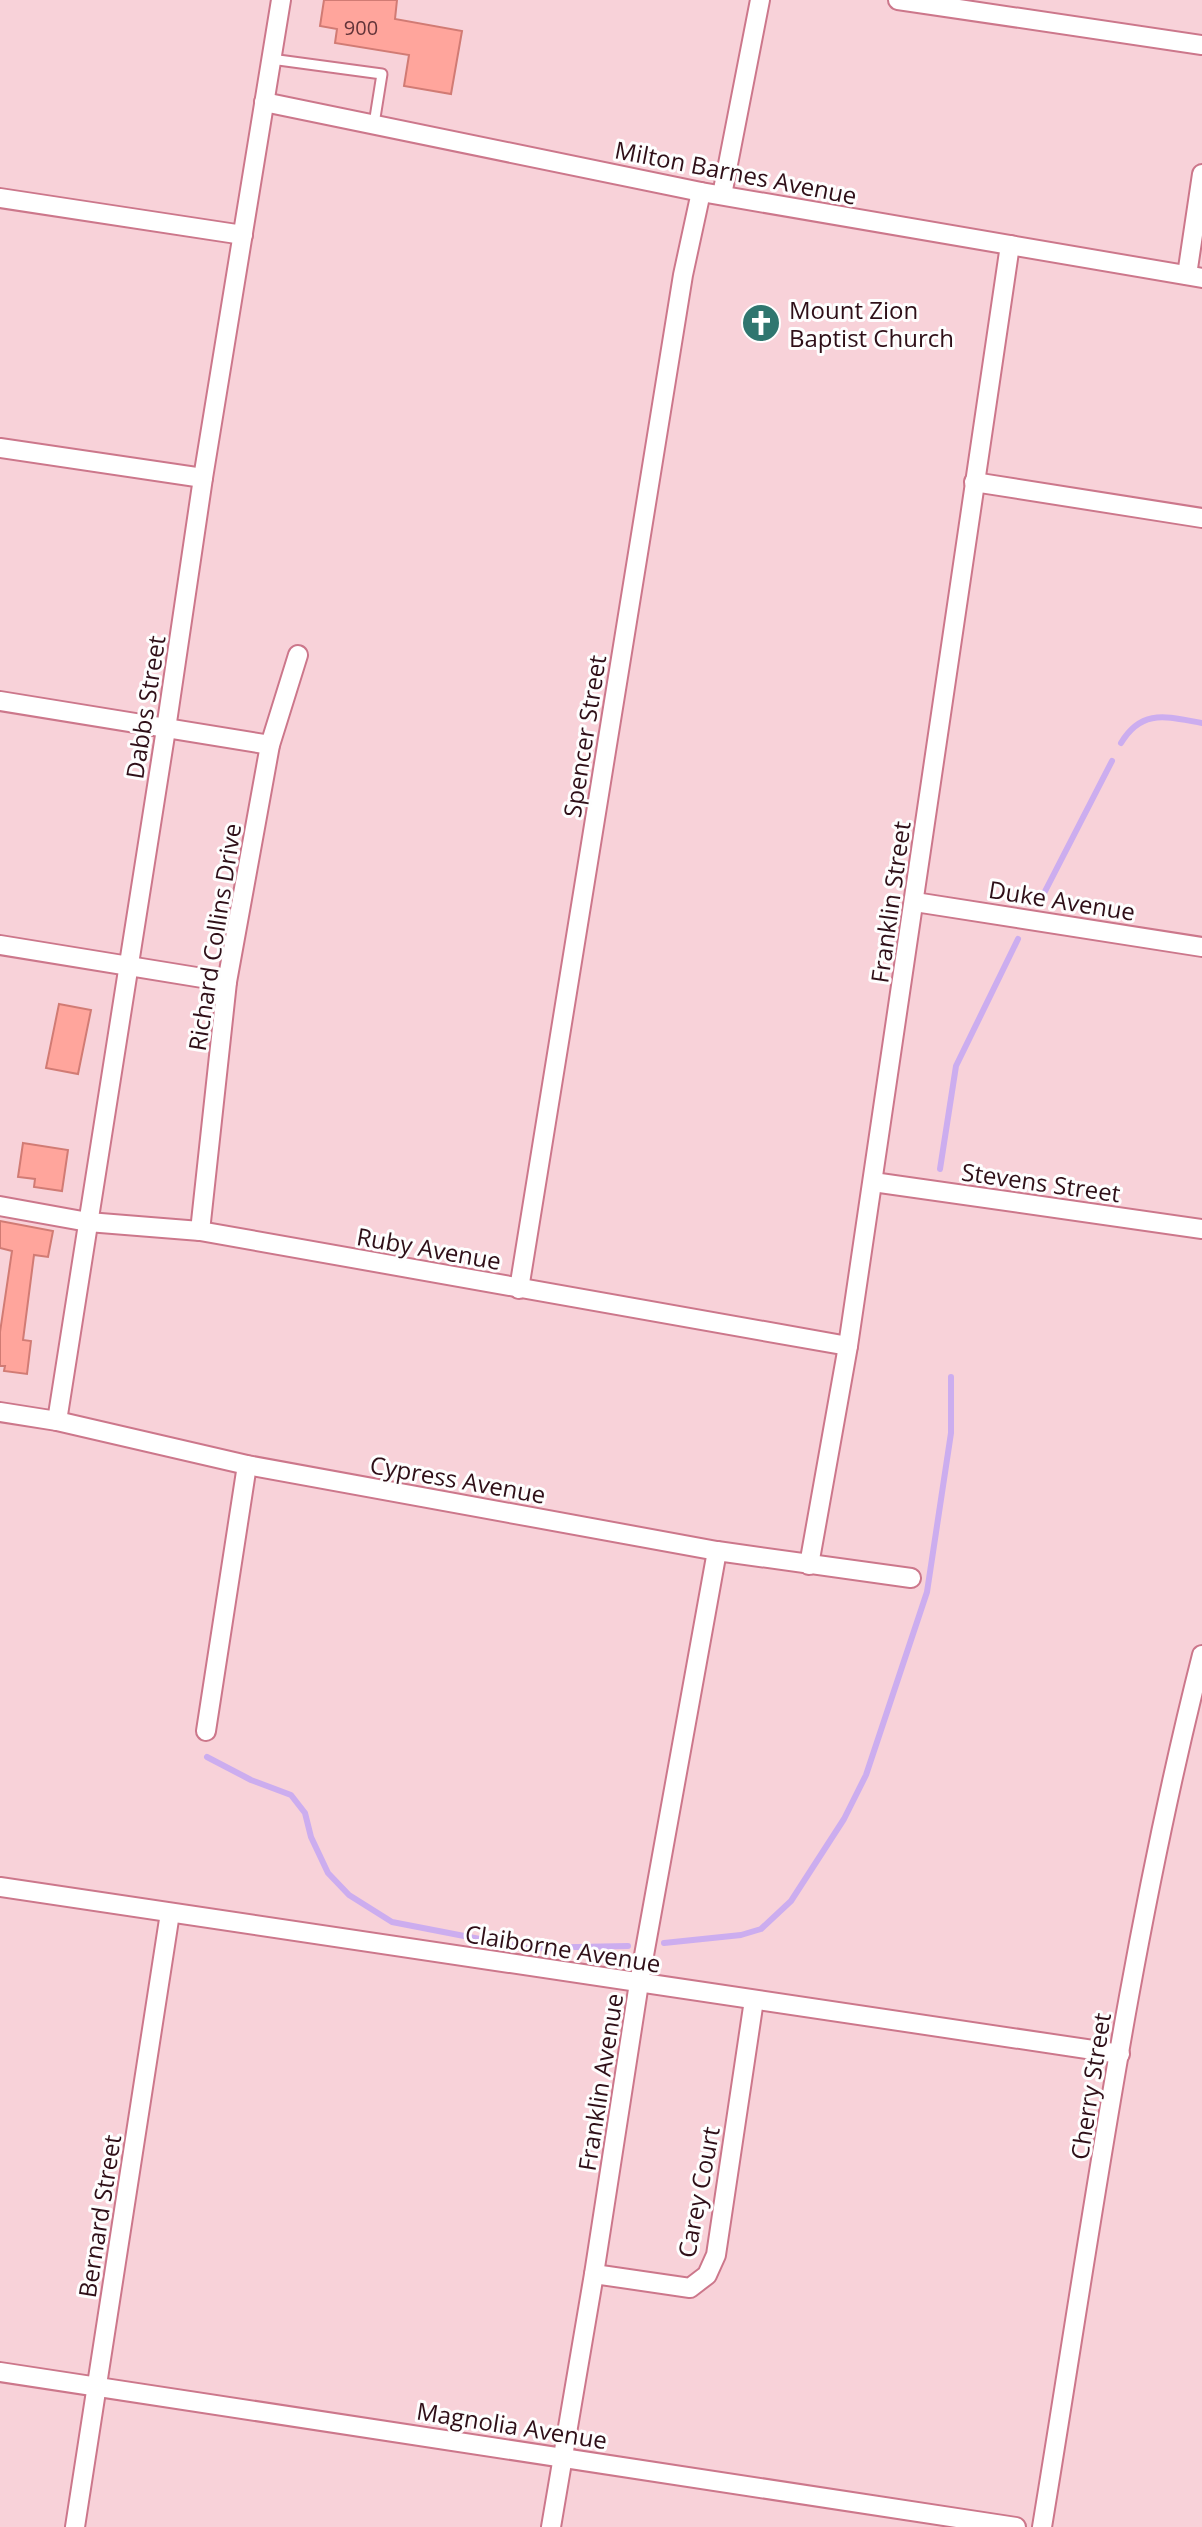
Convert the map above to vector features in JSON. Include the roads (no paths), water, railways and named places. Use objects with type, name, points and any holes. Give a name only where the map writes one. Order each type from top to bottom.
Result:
[{"type":"street","name":"Dabbs Street","points":[[57,1421],[203,478],[281,0]]},
{"type":"street","points":[[722,195],[760,0]]},
{"type":"street","points":[[898,0],[997,8],[1202,45]]},
{"type":"street","name":"Milton Barnes Avenue","points":[[264,102],[701,192],[1194,277]]},
{"type":"street","points":[[1194,277],[1202,174]]},
{"type":"street","name":"Spencer Street","points":[[519,1289],[677,306],[701,192]]},
{"type":"street","points":[[0,198],[243,235]]},
{"type":"street","name":"Franklin Street","points":[[809,1565],[873,1182],[1010,245]]},
{"type":"street","points":[[0,448],[203,478]]},
{"type":"street","points":[[974,482],[1202,518]]},
{"type":"street","name":"Richard Collins Drive","points":[[200,1231],[227,982],[270,745],[298,655]]},
{"type":"street","points":[[0,701],[270,745]]},
{"type":"street","name":"Duke Avenue","points":[[915,902],[1202,947]]},
{"type":"street","points":[[0,945],[227,982]]},
{"type":"street","name":"Stevens Street","points":[[873,1182],[1202,1229]]},
{"type":"street","name":"Ruby Avenue","points":[[0,1206],[88,1222],[200,1231],[848,1346]]},
{"type":"street","name":"Cypress Avenue","points":[[0,1412],[57,1421],[247,1465],[717,1551],[911,1578]]},
{"type":"street","points":[[206,1731],[247,1465]]},
{"type":"street","name":"Franklin Avenue","points":[[551,2527],[639,1983],[717,1551]]},
{"type":"street","name":"Cherry Street","points":[[1042,2527],[1162,1820],[1202,1655]]},
{"type":"street","name":"Claiborne Avenue","points":[[0,1887],[1120,2054]]},
{"type":"street","name":"Bernard Street","points":[[75,2527],[170,1913]]},
{"type":"street","name":"Carey Court","points":[[594,2274],[690,2288],[707,2275],[716,2255],[754,2000]]},
{"type":"street","name":"Magnolia Avenue","points":[[0,2372],[1016,2527]]},
{"type":"lane","points":[[271,59],[382,74],[374,124]]},
{"type":"waterway","points":[[1121,743],[1138,724],[1147,720],[1167,717],[1202,723]]},
{"type":"waterway","points":[[1039,903],[1112,761]]},
{"type":"waterway","points":[[940,1169],[956,1066],[1018,939]]},
{"type":"waterway","points":[[664,1943],[741,1935],[761,1929],[791,1901],[844,1819],[866,1775],[927,1592],[951,1433],[951,1377]]},
{"type":"waterway","points":[[207,1757],[251,1780],[291,1795],[305,1813],[311,1837],[328,1873],[349,1895],[392,1922],[526,1948],[628,1946]]},
{"type":"place","name":"Mount Zion Baptist Church","points":[[761,323]]}]
